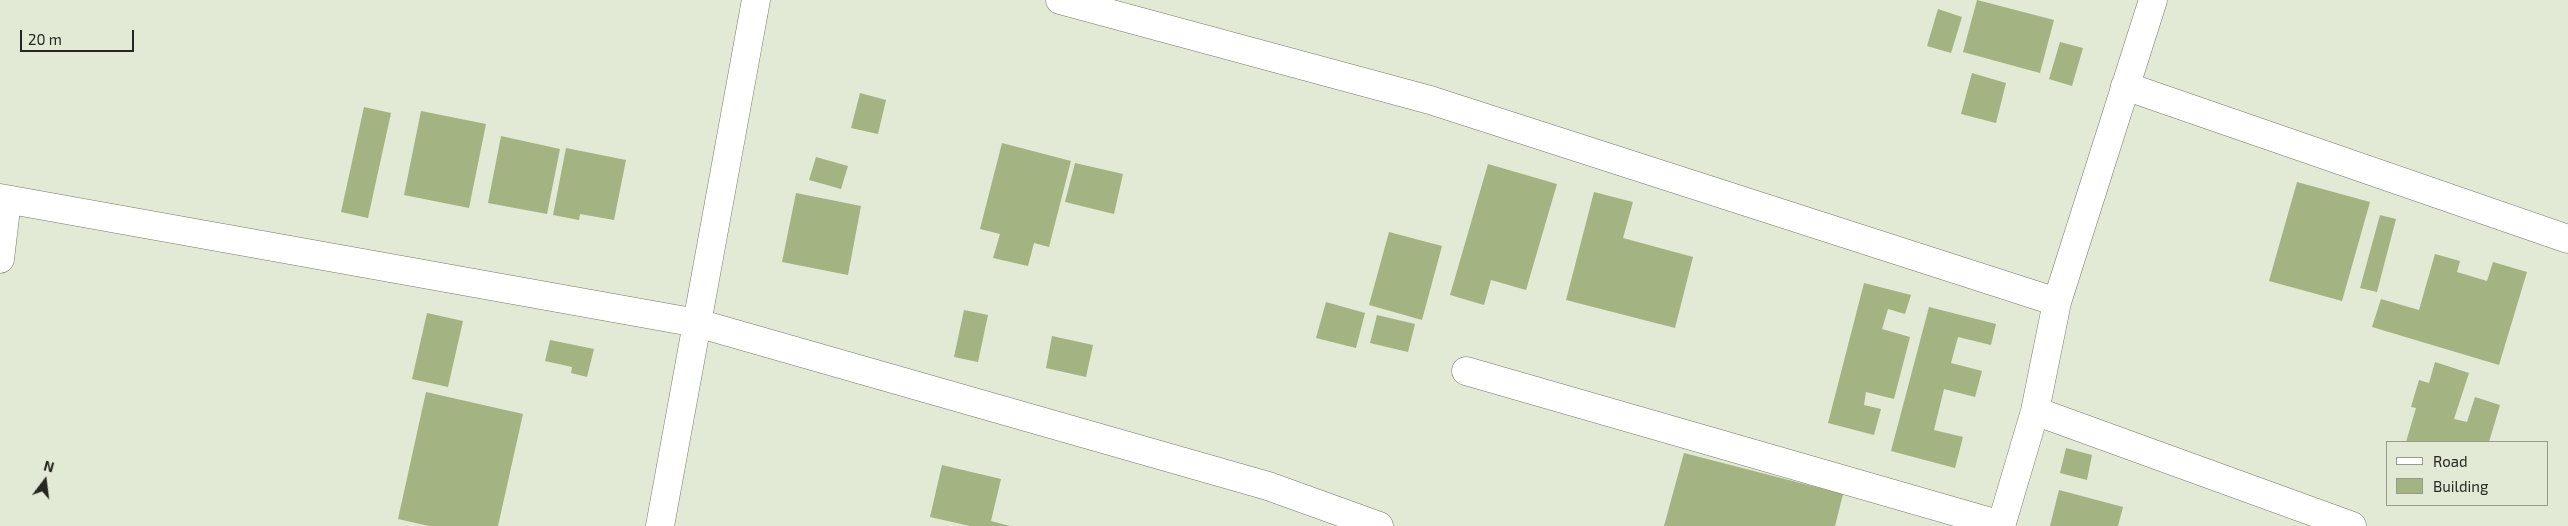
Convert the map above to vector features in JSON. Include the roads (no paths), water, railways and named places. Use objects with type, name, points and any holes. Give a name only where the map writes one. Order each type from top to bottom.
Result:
[{"type":"street","points":[[660,526],[756,0]]},
{"type":"street","points":[[1060,0],[1430,100],[2057,302]]},
{"type":"street","points":[[1466,371],[2001,525],[2035,411],[2057,302],[2153,0]]},
{"type":"street","points":[[2125,86],[2568,240]]},
{"type":"street","points":[[0,259],[4,199],[697,324],[1268,486],[1379,526]]},
{"type":"street","points":[[2035,411],[2352,526]]}]
